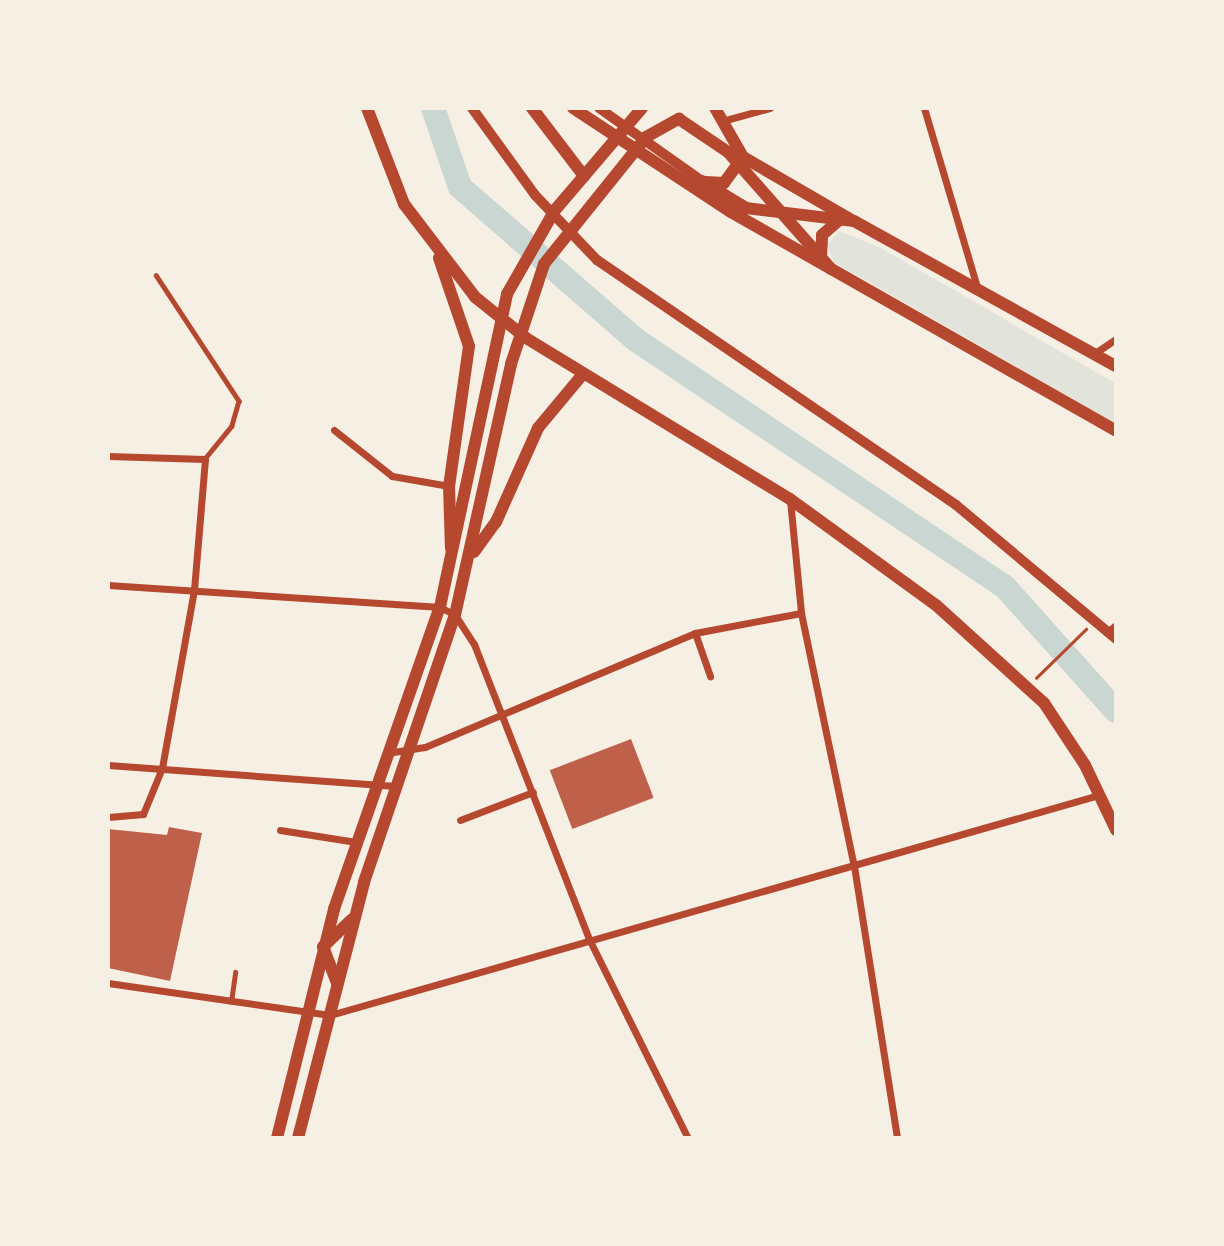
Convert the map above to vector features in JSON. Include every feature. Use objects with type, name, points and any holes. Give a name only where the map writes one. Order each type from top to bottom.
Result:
[{"type":"main road","points":[[367,108],[390,178],[439,258],[470,345],[449,485],[452,557]]},
{"type":"main road","points":[[532,108],[584,176]]},
{"type":"main road","points":[[573,108],[831,269],[1115,431]]},
{"type":"main road","points":[[715,108],[740,161],[782,215],[831,269]]},
{"type":"main road","points":[[277,1138],[323,947],[386,753],[440,607],[471,473],[507,294],[537,236],[638,113]]},
{"type":"main road","points":[[298,1138],[355,916],[405,753],[455,615],[472,555],[489,472],[534,287],[574,222],[646,137],[664,122],[685,120],[740,161],[1115,366]]},
{"type":"main road","points":[[702,181],[724,183],[740,161]]},
{"type":"main road","points":[[702,181],[740,205],[782,215],[854,221]]},
{"type":"main road","points":[[821,257],[821,235],[838,221]]},
{"type":"main road","points":[[439,258],[501,319],[583,374],[790,499],[936,605],[1028,685],[1063,730],[1099,794],[1115,830]]},
{"type":"main road","points":[[472,555],[496,522],[538,428],[583,374]]},
{"type":"main road","points":[[323,947],[355,916]]},
{"type":"main road","points":[[323,947],[338,985]]},
{"type":"street","points":[[472,108],[535,195],[597,260],[956,505],[1095,621],[1113,632]]},
{"type":"street","points":[[599,108],[702,181]]},
{"type":"street","points":[[722,121],[770,108]]},
{"type":"street","points":[[924,108],[978,290]]},
{"type":"street","points":[[1095,353],[1115,339]]},
{"type":"street","points":[[334,430],[392,476],[449,485]]},
{"type":"street","points":[[108,456],[205,459],[194,590],[162,768],[147,810],[131,820],[108,817]]},
{"type":"street","points":[[790,499],[801,613],[854,866],[897,1138]]},
{"type":"street","points":[[108,585],[440,607],[455,615],[503,714],[590,941],[688,1138]]},
{"type":"street","points":[[386,753],[405,753],[695,633],[801,613]]},
{"type":"street","points":[[695,633],[710,676]]},
{"type":"street","points":[[108,765],[396,786]]},
{"type":"street","points":[[460,820],[533,792]]},
{"type":"street","points":[[110,985],[307,1016],[330,1015],[1099,794]]},
{"type":"street","points":[[280,830],[356,842]]},
{"type":"lane","points":[[156,275],[239,401],[232,426],[205,459]]},
{"type":"lane","points":[[230,1003],[235,972]]},
{"type":"path","points":[[1028,685],[1095,621]]},
{"type":"shaded area","points":[[839,231],[881,248],[1115,383],[1115,423],[834,262],[827,245]]},
{"type":"building","points":[[631,739],[654,798],[572,829],[550,770]]},
{"type":"building","points":[[169,827],[202,833],[170,981],[108,968],[108,829],[167,835]]},
{"type":"waterway","points":[[433,108],[460,187],[636,340],[1005,587],[1116,711]]}]
